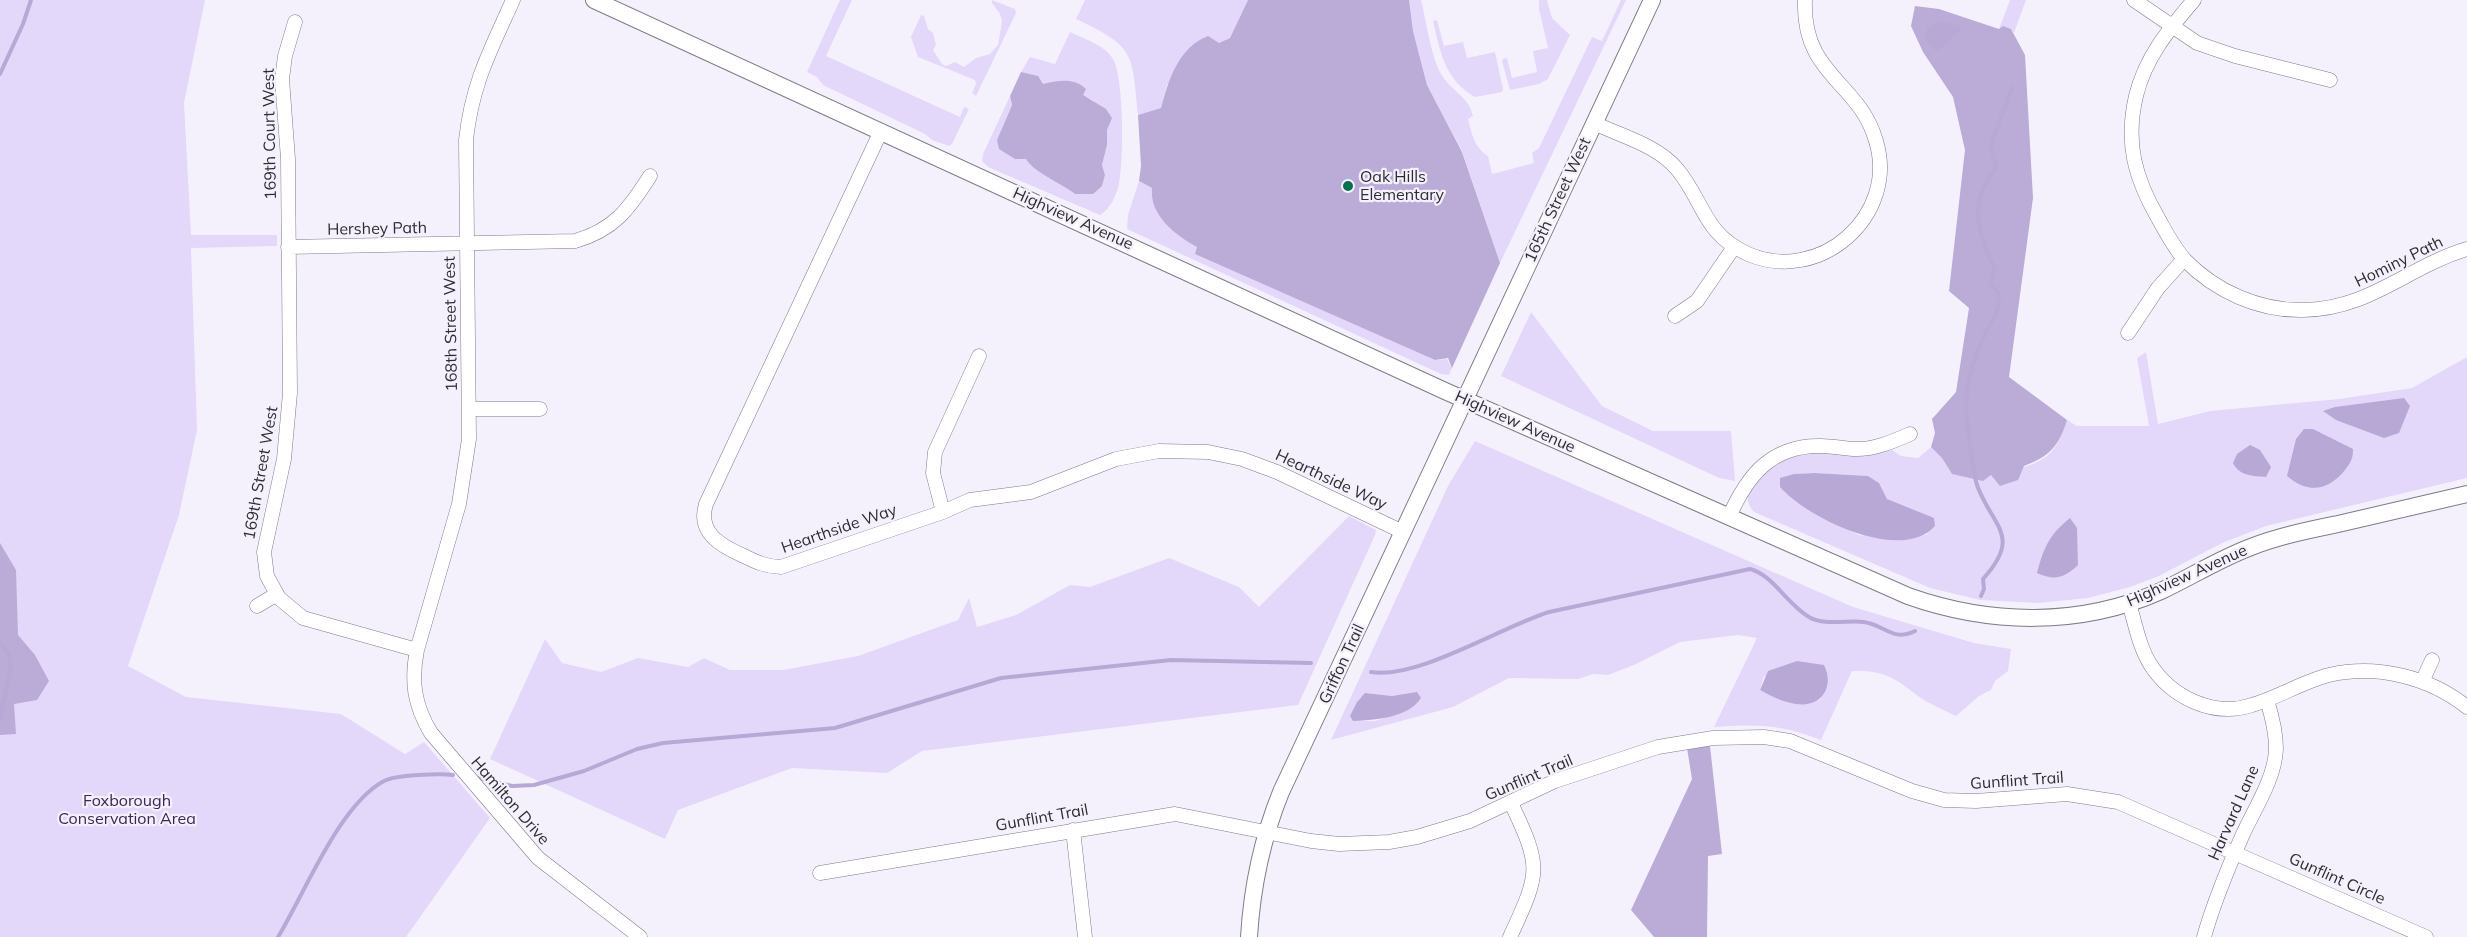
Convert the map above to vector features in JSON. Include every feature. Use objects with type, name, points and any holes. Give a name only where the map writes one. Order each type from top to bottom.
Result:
[{"type":"street","name":"168th Street West","points":[[417,650],[459,504],[469,439],[466,140],[469,111],[479,74],[513,0]]},
{"type":"street","name":"Highview Avenue","points":[[594,0],[1466,400],[1908,596],[1947,609],[1987,616],[2037,618],[2081,614],[2129,603],[2159,592],[2239,552],[2271,540],[2467,494]]},
{"type":"street","name":"165th Street West","points":[[1466,400],[1652,0]]},
{"type":"street","points":[[1594,123],[1645,145],[1677,168],[1713,228],[1734,247],[1767,260],[1785,262],[1819,256],[1847,239],[1870,211],[1876,196],[1880,161],[1872,128],[1858,105],[1818,60],[1808,37],[1805,0]]},
{"type":"street","points":[[2134,0],[2171,27],[2213,50],[2330,80]]},
{"type":"street","name":"Hominy Path","points":[[2194,0],[2158,44],[2141,79],[2133,116],[2133,148],[2141,188],[2184,259],[2214,284],[2246,300],[2273,308],[2302,310],[2326,309],[2373,295],[2437,260],[2467,249]]},
{"type":"street","name":"169th Court West","points":[[288,247],[288,159],[282,79],[285,56],[295,22]]},
{"type":"street","name":"Hearthside Way","points":[[881,131],[706,504],[704,516],[706,528],[717,543],[758,563],[773,567],[790,564],[943,512],[970,500],[1031,492],[1116,459],[1138,453],[1183,450],[1221,454],[1277,472],[1402,532]]},
{"type":"street","name":"Hershey Path","points":[[288,247],[558,243],[588,237],[605,229],[623,216],[650,176]]},
{"type":"street","name":"169th Street West","points":[[288,247],[290,393],[284,459],[264,552],[267,576],[277,594],[292,611],[317,624],[417,650]]},
{"type":"street","points":[[1675,316],[1697,301],[1734,247]]},
{"type":"street","points":[[2128,333],[2158,288],[2184,259]]},
{"type":"street","points":[[943,512],[933,473],[935,452],[979,356]]},
{"type":"street","name":"Griffon Trail","points":[[1249,937],[1256,876],[1267,832],[1281,792],[1466,400]]},
{"type":"street","points":[[469,409],[540,409]]},
{"type":"street","points":[[1729,517],[1744,485],[1764,464],[1777,456],[1805,447],[1855,449],[1874,447],[1910,434]]},
{"type":"street","points":[[257,606],[277,594]]},
{"type":"street","points":[[2129,603],[2149,662],[2160,678],[2175,691],[2192,701],[2222,709],[2250,706],[2311,680],[2348,672],[2386,673],[2422,682],[2441,690],[2467,707]]},
{"type":"street","name":"Hamilton Drive","points":[[417,650],[413,676],[415,696],[430,733],[538,858],[640,937]]},
{"type":"street","points":[[2422,682],[2432,660]]},
{"type":"street","name":"Harvard Lane","points":[[2204,937],[2214,902],[2272,770],[2276,750],[2275,726],[2267,700]]},
{"type":"street","name":"Gunflint Trail","points":[[820,873],[1175,814],[1311,841],[1339,844],[1389,842],[1443,830],[1511,803],[1555,782],[1658,747],[1705,739],[1764,737],[1790,741],[1912,791],[1944,800],[1976,801],[2067,794],[2109,800],[2143,811],[2235,852]]},
{"type":"street","points":[[1509,937],[1528,898],[1533,883],[1534,867],[1530,843],[1511,803]]},
{"type":"street","points":[[1073,830],[1085,937]]},
{"type":"street","name":"Gunflint Circle","points":[[2235,852],[2426,937]]},
{"type":"green space","name":"Foxborough Conservation Area","points":[[0,0],[205,0],[184,103],[191,235],[277,235],[277,246],[191,248],[197,430],[179,515],[128,666],[186,697],[341,714],[405,754],[424,742],[490,818],[406,937],[0,937]]},
{"type":"green space","points":[[840,0],[852,0],[826,56],[960,117],[964,107],[969,109],[952,144],[949,146],[932,140],[925,134],[823,85],[817,77],[807,72]]},
{"type":"green space","points":[[992,0],[1015,9],[1016,13],[976,96],[972,93],[976,84],[975,80],[918,57],[911,37],[921,15],[924,16],[928,29],[933,33],[936,45],[933,50],[942,64],[946,66],[955,62],[964,67],[976,58],[990,54],[998,45],[1002,21]]},
{"type":"green space","points":[[1085,0],[1248,0],[1230,38],[1219,43],[1167,85],[1161,108],[1138,115],[1134,77],[1127,54],[1110,37],[1076,19]]},
{"type":"green space","points":[[1409,0],[1421,0],[1437,65],[1448,84],[1471,109],[1473,116],[1468,119],[1472,135],[1480,149],[1488,156],[1492,174],[1534,163],[1532,153],[1539,148],[1592,37],[1602,41],[1621,0],[1626,0],[1500,263],[1462,151],[1427,85],[1413,31]]},
{"type":"green space","points":[[1539,0],[1547,0],[1552,18],[1570,35],[1548,79],[1539,84],[1510,90],[1503,59],[1507,58],[1512,78],[1537,72],[1533,51],[1548,48]]},
{"type":"green space","points":[[2010,0],[2026,0],[2014,33],[2011,29],[1999,29]]},
{"type":"green space","points":[[1437,20],[1444,46],[1463,42],[1467,58],[1495,52],[1502,92],[1475,97],[1457,83],[1441,54],[1433,21]]},
{"type":"green space","points":[[1070,32],[1105,50],[1113,59],[1117,69],[1122,120],[1121,173],[1115,197],[1100,215],[988,167],[982,161],[983,154],[1010,96],[1012,105],[1001,130],[1015,159],[1026,159],[1041,173],[1075,194],[1102,186],[1105,175],[1102,165],[1107,145],[1107,130],[1093,100],[1043,84],[1021,72],[1030,57],[1055,64]]},
{"type":"green space","points":[[1139,181],[1152,188],[1152,198],[1159,215],[1180,237],[1197,247],[1196,254],[1435,360],[1447,359],[1452,368],[1449,375],[1441,374],[1127,229],[1128,215]]},
{"type":"green space","points":[[1531,312],[1602,406],[1653,431],[1731,431],[1735,481],[1719,478],[1501,376]]},
{"type":"green space","points":[[2146,352],[2158,424],[2210,411],[2339,399],[2412,388],[2467,357],[2467,478],[2266,526],[2222,543],[2159,576],[2130,587],[2088,598],[2039,603],[1980,600],[1930,588],[1754,512],[1749,505],[1748,495],[1751,488],[1768,470],[1800,455],[1836,451],[1892,450],[1901,456],[1918,458],[1931,447],[1942,458],[1952,474],[1988,474],[2015,470],[2038,462],[2047,456],[2057,444],[2067,420],[2077,426],[2149,426],[2137,358]],"holes":[[[1794,474],[1868,476],[1879,483],[1887,499],[1928,534],[1894,540],[1859,535],[1822,517]]]},
{"type":"green space","points":[[1475,441],[1853,607],[1974,643],[2011,649],[2008,671],[1995,681],[1991,690],[1979,696],[1956,716],[1927,702],[1888,676],[1880,673],[1852,671],[1821,740],[1768,726],[1714,727],[1757,638],[1738,635],[1680,642],[1608,675],[1593,674],[1578,679],[1509,678],[1453,707],[1331,740],[1448,486]],"holes":[[[1764,676],[1821,699],[1797,703],[1775,697],[1760,690]],[[1365,693],[1391,696],[1403,695],[1392,715],[1375,721],[1362,721]]]},
{"type":"green space","points":[[1349,516],[1376,530],[1375,535],[1298,705],[922,751],[887,773],[792,768],[678,810],[665,839],[490,759],[545,639],[562,663],[601,672],[638,658],[688,667],[704,658],[730,670],[783,670],[858,656],[958,620],[969,598],[977,627],[1016,615],[1070,585],[1090,587],[1169,558],[1239,587],[1259,607]]},
{"type":"shaded area","name":"Oak Hills Elementary","points":[[1248,0],[1409,0],[1413,31],[1427,85],[1462,152],[1500,263],[1452,368],[1448,358],[1435,360],[1195,254],[1197,247],[1180,237],[1159,215],[1152,198],[1152,188],[1139,181],[1141,166],[1138,115],[1161,108],[1171,76],[1189,48],[1208,36],[1219,43],[1230,38]]},
{"type":"shaded area","points":[[1915,6],[1939,9],[1999,29],[2003,26],[2011,29],[2025,55],[2033,198],[2009,377],[2067,420],[2061,437],[2047,454],[2024,466],[2018,480],[2000,486],[1991,475],[1983,481],[1952,474],[1942,458],[1931,447],[1935,433],[1932,419],[1956,392],[1969,308],[1949,291],[1965,150],[1953,97],[1923,52],[1911,26]]},
{"type":"shaded area","points":[[1941,21],[1960,26],[1960,31],[1937,51],[1928,44],[1926,31],[1927,27]]},
{"type":"shaded area","points":[[1021,72],[1038,76],[1043,84],[1071,81],[1081,85],[1086,89],[1083,95],[1106,109],[1112,118],[1107,130],[1107,145],[1102,165],[1105,175],[1102,186],[1093,194],[1075,194],[1041,173],[1026,159],[1015,159],[999,149],[997,140],[1012,105],[1010,96]]},
{"type":"shaded area","points":[[2404,398],[2410,406],[2399,433],[2384,438],[2336,420],[2323,411],[2335,407]]},
{"type":"shaded area","points":[[2304,429],[2313,429],[2353,449],[2353,455],[2345,470],[2325,486],[2310,488],[2287,476],[2296,439]]},
{"type":"shaded area","points":[[2250,445],[2260,450],[2271,467],[2266,477],[2243,473],[2233,463],[2237,454]]},
{"type":"shaded area","points":[[1794,474],[1868,476],[1879,483],[1887,499],[1934,518],[1935,526],[1920,537],[1900,540],[1878,539],[1832,523],[1811,512],[1780,487],[1780,478]]},
{"type":"shaded area","points":[[2070,518],[2077,528],[2078,565],[2059,577],[2037,573],[2048,542]]},
{"type":"shaded area","points":[[0,543],[16,570],[18,635],[35,655],[49,681],[37,700],[14,704],[16,734],[0,735]]},
{"type":"shaded area","points":[[1797,661],[1824,665],[1827,673],[1827,688],[1819,699],[1812,703],[1796,704],[1773,697],[1760,690],[1768,671]]},
{"type":"shaded area","points":[[1417,692],[1421,698],[1415,705],[1400,714],[1381,719],[1353,721],[1350,716],[1365,693],[1392,696]]},
{"type":"shaded area","points":[[1710,746],[1722,854],[1708,856],[1707,937],[1654,937],[1631,910],[1692,779],[1687,748]]},
{"type":"waterway","points":[[0,74],[23,24],[31,0]]},
{"type":"waterway","points":[[1981,596],[1984,589],[1983,579],[1995,564],[2003,541],[2001,531],[1983,499],[1975,478],[1966,398],[1977,353],[1998,307],[1999,294],[1990,283],[1995,269],[1984,243],[1978,218],[1982,193],[1996,168],[1991,144],[2012,88]]},
{"type":"waterway","points":[[1371,672],[1390,672],[1412,668],[1549,612],[1750,569],[1766,577],[1793,604],[1815,620],[1864,622],[1901,635],[1915,631]]},
{"type":"waterway","points":[[0,643],[9,655],[11,668],[0,718]]},
{"type":"waterway","points":[[474,777],[512,786],[534,785],[584,771],[637,749],[663,743],[835,728],[1001,678],[1171,660],[1311,663]]},
{"type":"waterway","points":[[278,937],[338,829],[352,809],[368,793],[384,781],[398,777],[428,774],[453,775]]},
{"type":"place","name":"Oak Hills Elementary","points":[[1348,186]]}]
